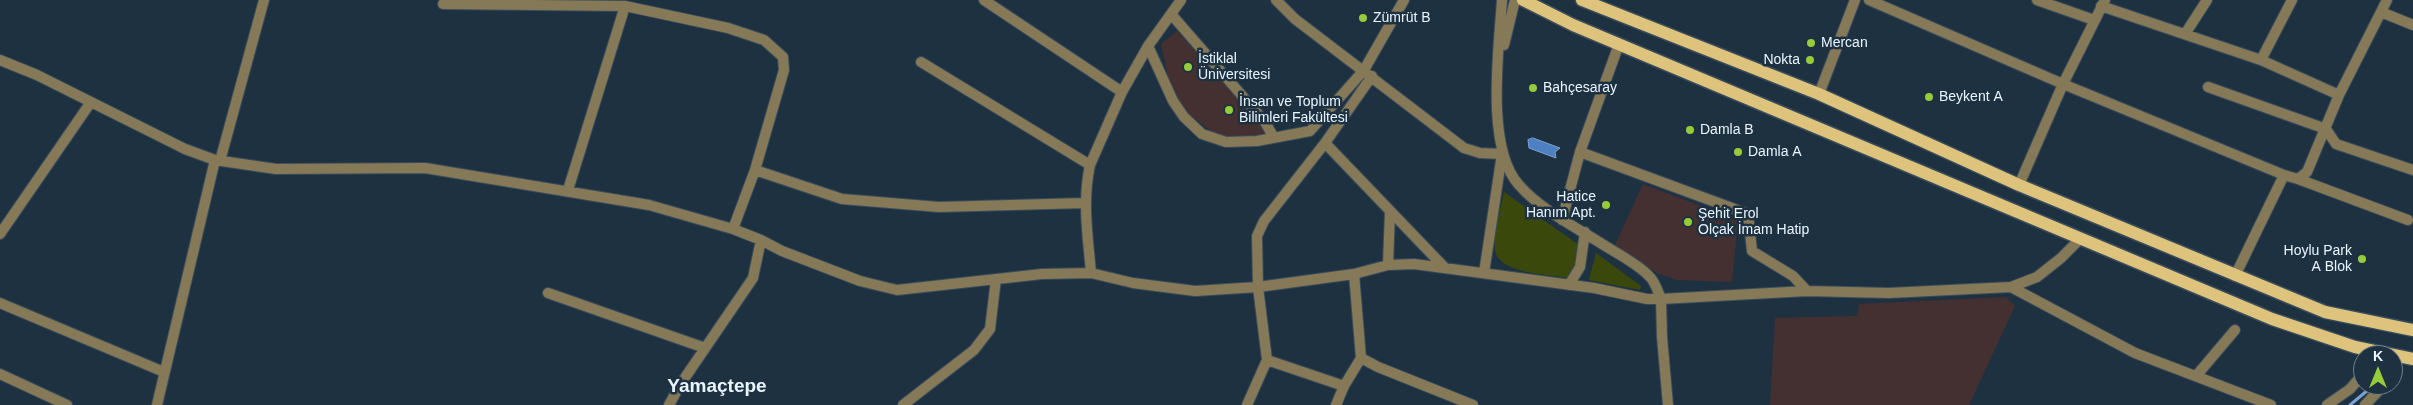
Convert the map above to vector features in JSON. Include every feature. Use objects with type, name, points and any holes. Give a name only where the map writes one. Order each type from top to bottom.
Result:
[{"type":"main road","points":[[1523,0],[1619,44],[2272,319],[2353,347]]},
{"type":"main road","points":[[1582,0],[1819,94],[2019,185],[2324,312],[2413,330]]},
{"type":"street","points":[[157,405],[218,160],[264,0]]},
{"type":"street","points":[[984,0],[1122,92]]},
{"type":"street","points":[[1091,274],[1084,203],[1090,166],[1122,92],[1148,46],[1182,0]]},
{"type":"street","points":[[1276,0],[1295,19],[1464,148],[1480,153],[1502,154]]},
{"type":"street","points":[[1247,405],[1267,360],[1258,287],[1258,236],[1264,221],[1325,143],[1368,73],[1404,0]]},
{"type":"street","points":[[1484,273],[1502,154],[1496,90],[1502,0]]},
{"type":"street","points":[[1497,70],[1515,0]]},
{"type":"street","points":[[1819,94],[1855,0]]},
{"type":"street","points":[[1870,0],[2062,84],[2284,175],[2408,220]]},
{"type":"street","points":[[2037,0],[2094,20]]},
{"type":"street","points":[[2185,34],[2207,0]]},
{"type":"street","points":[[2261,60],[2292,0]]},
{"type":"street","points":[[2298,179],[2307,172],[2339,95],[2387,0]]},
{"type":"street","points":[[568,190],[622,3]]},
{"type":"street","points":[[442,4],[622,3],[728,28],[764,40],[783,57],[784,70],[755,170],[734,229]]},
{"type":"street","points":[[2019,185],[2062,84],[2103,3],[2261,60],[2339,95]]},
{"type":"street","points":[[2381,12],[2413,25]]},
{"type":"street","points":[[1171,14],[1266,122],[1274,138]]},
{"type":"street","points":[[1562,220],[1580,152],[1619,44]]},
{"type":"street","points":[[1148,46],[1173,101],[1184,117],[1202,134],[1226,142],[1257,141],[1310,131],[1368,73]]},
{"type":"street","points":[[0,60],[37,75],[185,149],[218,160],[276,169],[425,168],[568,190],[649,205],[734,229],[782,251],[860,281],[897,290],[1042,274],[1091,274],[1133,283],[1195,291],[1258,287],[1354,274],[1388,265],[1414,264],[1569,285],[1647,299],[1807,291],[1889,293],[2011,287],[2037,277],[2061,258],[2081,238]]},
{"type":"street","points":[[922,62],[1090,166]]},
{"type":"street","points":[[2208,87],[2326,129],[2336,144],[2413,170]]},
{"type":"street","points":[[0,234],[91,102]]},
{"type":"street","points":[[1325,143],[1445,268]]},
{"type":"street","points":[[1580,152],[1748,214],[1752,251],[1793,276],[1807,291]]},
{"type":"street","points":[[1502,154],[1518,185],[1562,220],[1585,232],[1650,276],[1661,299],[1662,337],[1668,404]]},
{"type":"street","points":[[755,170],[842,199],[939,207],[1084,203]]},
{"type":"street","points":[[2235,276],[2284,175]]},
{"type":"street","points":[[1388,265],[1390,211]]},
{"type":"street","points":[[1569,285],[1580,268],[1585,232]]},
{"type":"street","points":[[670,405],[680,385],[753,278],[761,240]]},
{"type":"street","points":[[1336,405],[1344,386],[1361,358],[1354,274]]},
{"type":"street","points":[[903,405],[974,350],[990,329],[996,279]]},
{"type":"street","points":[[2011,287],[2135,353],[2271,405]]},
{"type":"street","points":[[548,293],[705,348]]},
{"type":"street","points":[[0,303],[164,372]]},
{"type":"street","points":[[2196,376],[2235,330]]},
{"type":"street","points":[[1361,358],[1378,367],[1473,405]]},
{"type":"street","points":[[1267,360],[1344,386]]},
{"type":"street","points":[[0,374],[67,405]]},
{"type":"street","points":[[2327,405],[2353,386]]},
{"type":"street","points":[[2365,405],[2374,395]]},
{"type":"shaded area","name":"İstiklal Üniversitesi","points":[[1177,31],[1261,123],[1266,135],[1240,139],[1219,137],[1190,115],[1171,90],[1161,44]]},
{"type":"shaded area","points":[[1643,184],[1738,220],[1732,282],[1677,280],[1657,273],[1615,245]]},
{"type":"shaded area","points":[[2006,297],[2015,306],[1969,405],[1770,405],[1775,318],[1857,316],[1859,304]]},
{"type":"green space","points":[[1504,192],[1579,245],[1576,267],[1568,278],[1537,274],[1514,268],[1504,264],[1498,257],[1495,249],[1495,236]]},
{"type":"green space","points":[[1596,253],[1641,286],[1640,290],[1589,280]]},
{"type":"water","points":[[1533,138],[1560,148],[1555,152],[1556,158],[1529,148],[1528,140]]},
{"type":"waterway","points":[[2350,405],[2362,395]]},
{"type":"place","name":"Zümrüt B","points":[[1363,18]]},
{"type":"place","name":"Mercan","points":[[1811,43]]},
{"type":"place","name":"Nokta","points":[[1810,60]]},
{"type":"place","name":"İstiklal Üniversitesi","points":[[1188,67]]},
{"type":"place","name":"Bahçesaray","points":[[1533,88]]},
{"type":"place","name":"Beykent A","points":[[1929,97]]},
{"type":"place","name":"İnsan ve Toplum Bilimleri Fakültesi","points":[[1229,110]]},
{"type":"place","name":"Damla B","points":[[1690,130]]},
{"type":"place","name":"Damla A","points":[[1738,152]]},
{"type":"place","name":"Hatice Hanım Apt.","points":[[1606,205]]},
{"type":"place","name":"Şehit Erol Olçak İmam Hatip","points":[[1688,222]]},
{"type":"place","name":"Hoylu Park A Blok","points":[[2362,259]]},
{"type":"district","name":"Yamaçtepe","points":[[717,387]]}]
